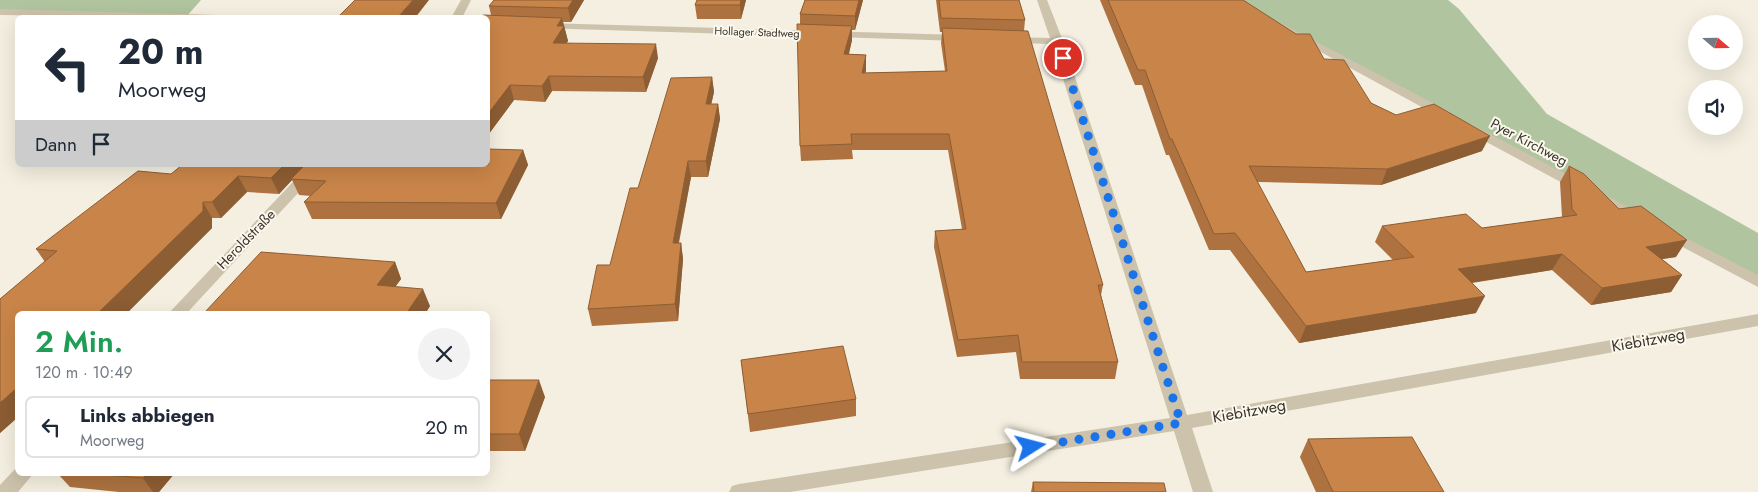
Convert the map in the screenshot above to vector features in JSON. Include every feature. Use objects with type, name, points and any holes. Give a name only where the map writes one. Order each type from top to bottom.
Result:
[{"type":"street","points":[[458,15],[466,0]]},
{"type":"street","points":[[1042,0],[1204,492]]},
{"type":"street","points":[[0,12],[110,15]]},
{"type":"street","name":"Pyer Kirchweg","points":[[1261,15],[1758,282]]},
{"type":"street","name":"Hollager Stadtweg","points":[[537,26],[969,38]]},
{"type":"street","points":[[998,39],[1057,41]]},
{"type":"street","name":"Heroldstraße","points":[[179,311],[315,167]]},
{"type":"street","name":"Kiebitzweg","points":[[739,492],[1181,423],[1758,320]]},
{"type":"street","points":[[6,492],[21,476]]},
{"type":"green space","points":[[0,0],[201,0],[188,15],[0,12]]},
{"type":"green space","points":[[1234,0],[1448,0],[1459,9],[1547,114],[1758,233],[1758,282]]},
{"type":"building","points":[[355,0],[413,0],[400,15],[340,15]]},
{"type":"building","points":[[494,0],[573,0],[568,8],[489,6]]},
{"type":"building","points":[[697,0],[741,0],[740,5],[695,5]]},
{"type":"building","points":[[805,0],[859,0],[855,16],[800,14]]},
{"type":"building","points":[[939,0],[1019,0],[1025,20],[941,18]]},
{"type":"building","points":[[1108,0],[1243,0],[1296,34],[1310,34],[1324,59],[1344,60],[1371,103],[1396,115],[1434,104],[1490,136],[1387,169],[1249,166],[1306,272],[1414,257],[1382,226],[1466,214],[1482,228],[1577,215],[1572,209],[1569,166],[1584,174],[1619,209],[1641,206],[1687,240],[1646,247],[1682,275],[1602,288],[1562,254],[1458,269],[1485,296],[1306,326],[1235,233],[1214,234],[1172,139],[1170,139],[1145,70],[1138,70]]},
{"type":"building","points":[[490,15],[562,18],[557,26],[564,26],[553,43],[656,44],[643,77],[549,76],[542,86],[510,85],[490,111]]},
{"type":"building","points":[[797,24],[852,26],[844,54],[866,55],[862,73],[947,71],[942,28],[1028,31],[1103,285],[1098,285],[1118,362],[1022,362],[1018,335],[958,340],[935,231],[966,229],[949,134],[851,134],[852,144],[800,146]]},
{"type":"building","points":[[712,77],[706,104],[718,104],[706,161],[688,161],[673,243],[681,243],[675,304],[588,309],[597,265],[610,265],[630,188],[638,188],[671,78]]},
{"type":"building","points":[[490,149],[523,150],[496,203],[304,202],[326,181],[291,179],[303,167],[490,167]]},
{"type":"building","points":[[180,167],[282,167],[271,178],[238,176],[212,202],[203,202],[203,211],[100,311],[15,311],[15,390],[0,403],[0,299],[57,251],[36,249],[138,171],[171,174]]},
{"type":"building","points":[[261,252],[395,262],[377,285],[423,289],[408,311],[206,311]]},
{"type":"building","points":[[843,346],[856,399],[748,414],[741,360]]},
{"type":"building","points":[[490,380],[539,380],[519,434],[490,434]]},
{"type":"building","points":[[1412,437],[1444,492],[1333,492],[1308,439]]},
{"type":"building","points":[[119,476],[145,476],[143,478]]},
{"type":"building","points":[[1033,482],[1164,483],[1166,492],[1034,492]]},
{"type":"route","points":[[1031,447],[1181,423],[1063,58]]}]
